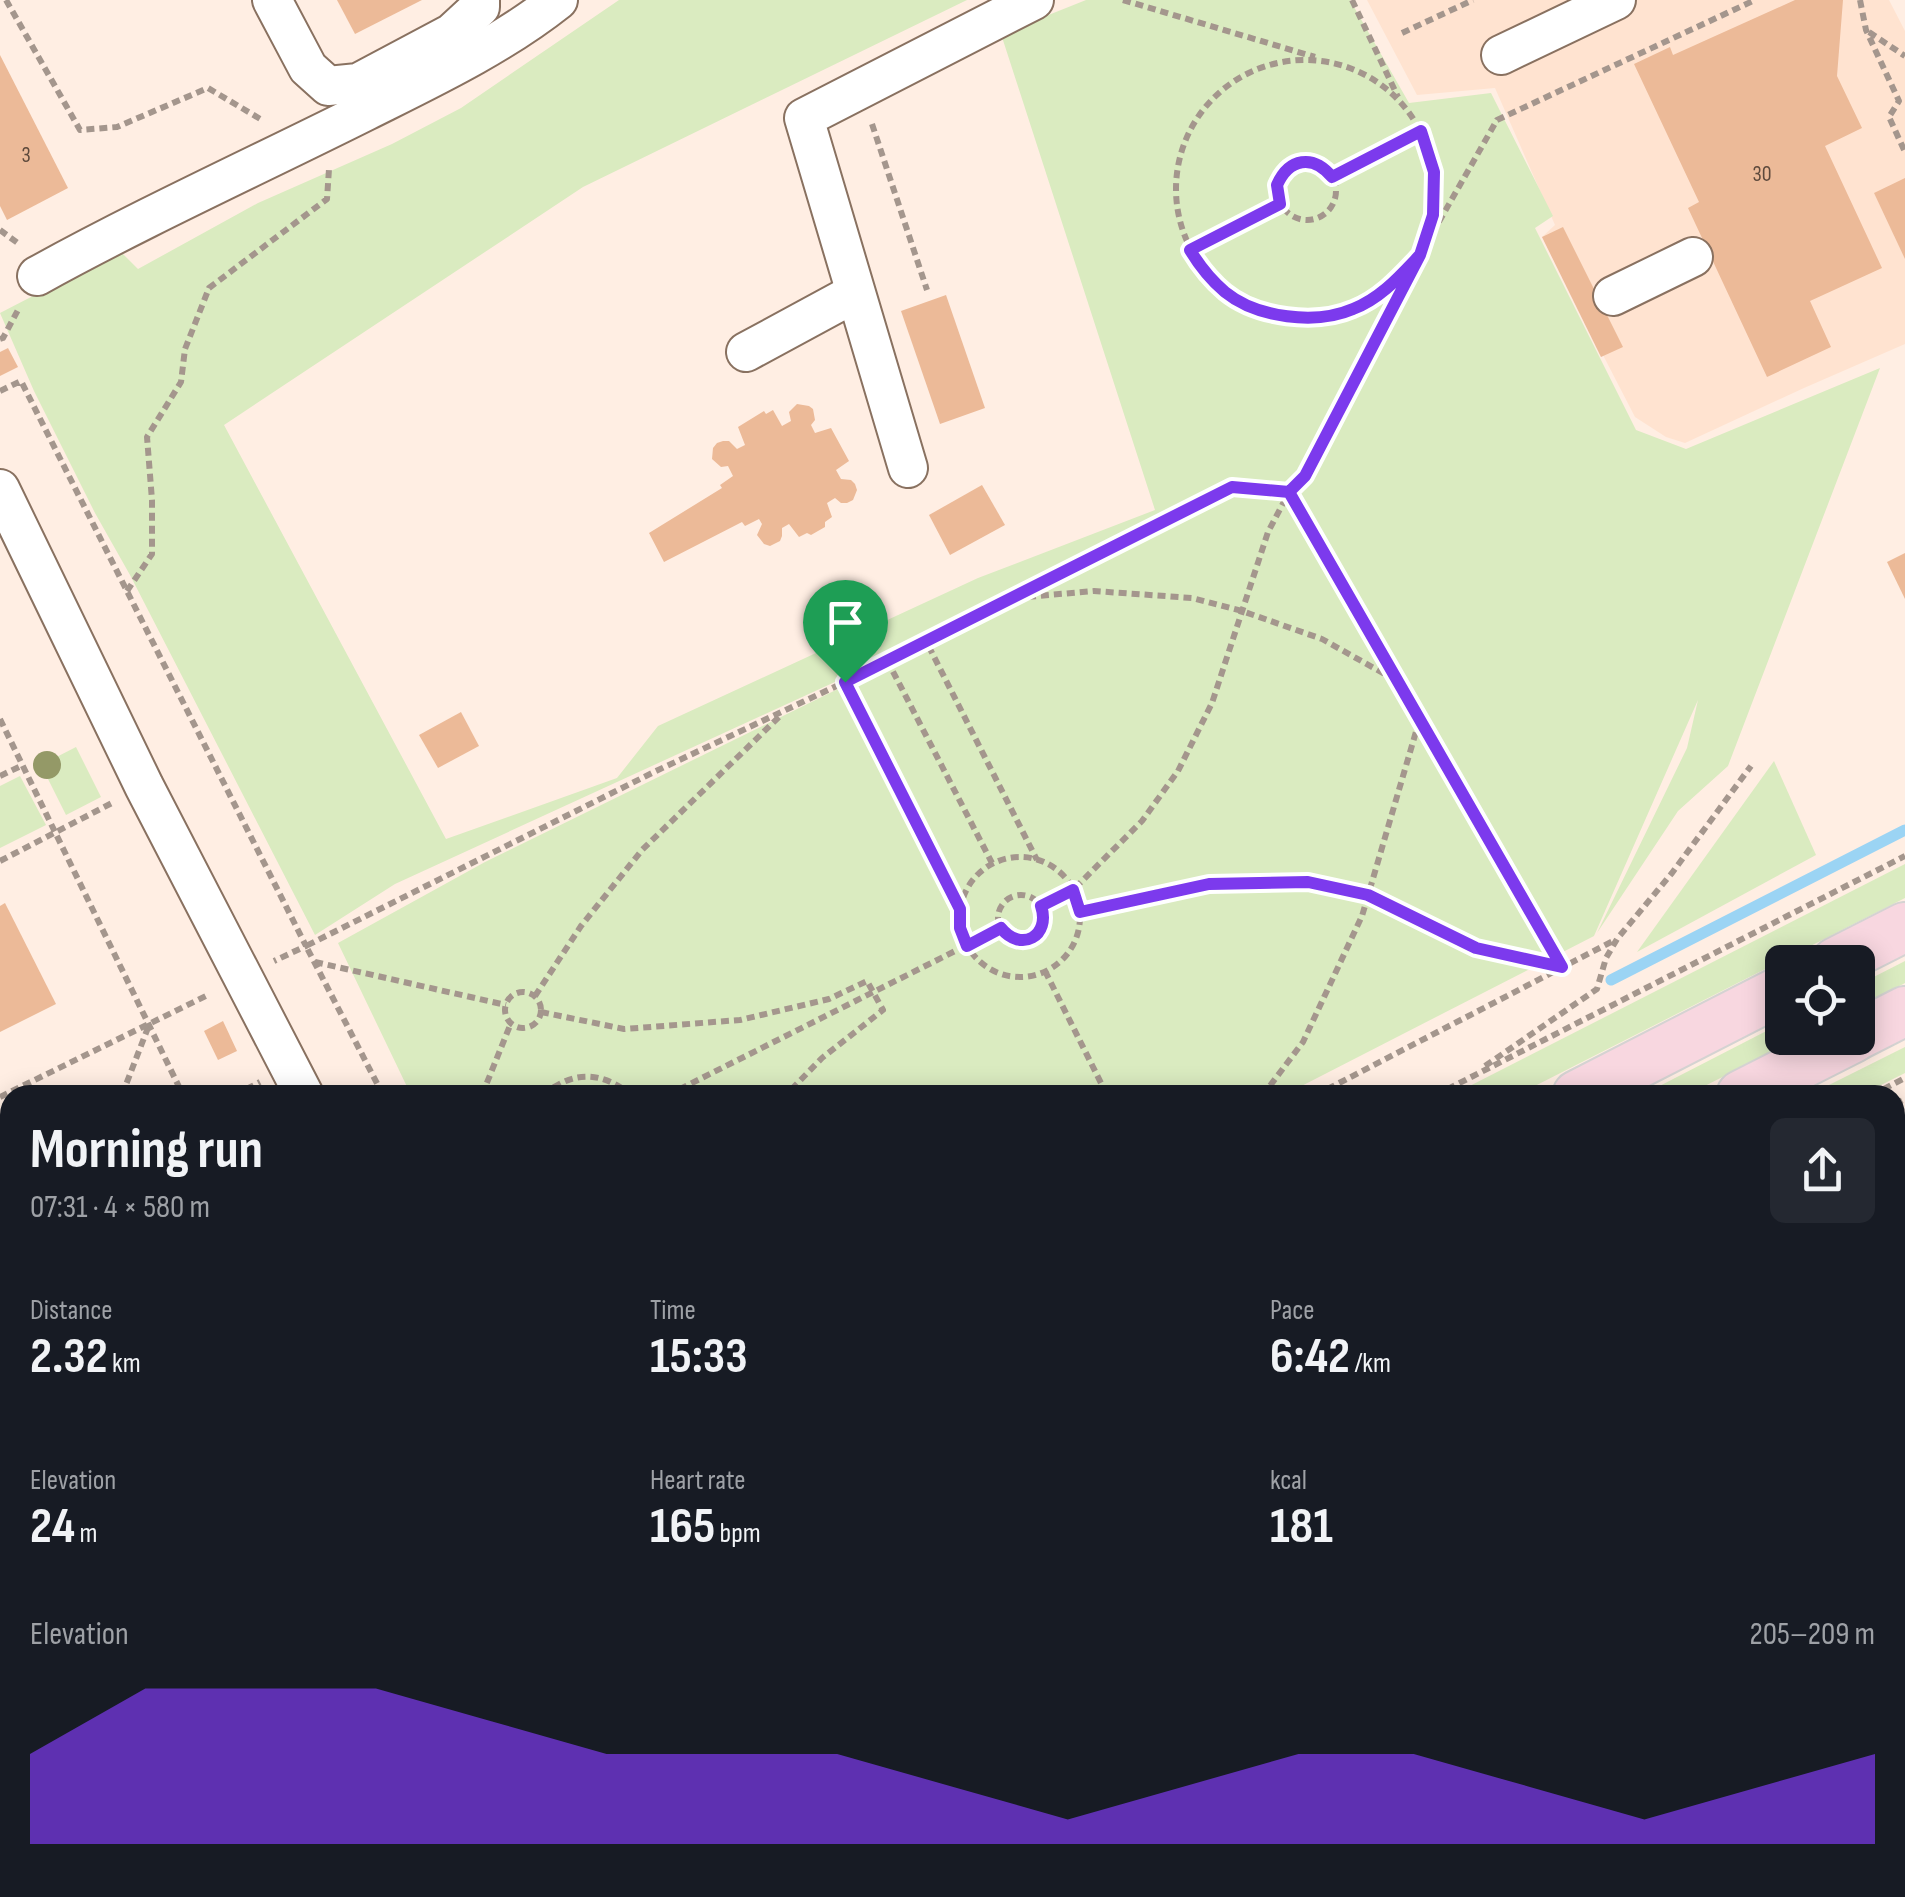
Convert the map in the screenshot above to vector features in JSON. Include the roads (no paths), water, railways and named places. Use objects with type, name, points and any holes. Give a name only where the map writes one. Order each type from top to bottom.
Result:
[{"type":"main road","points":[[1870,945],[1905,928]]},
{"type":"main road","points":[[1597,1085],[1765,999]]},
{"type":"main road","points":[[1875,1026],[1905,1011]]},
{"type":"main road","points":[[1761,1085],[1819,1055]]},
{"type":"lane","points":[[272,0],[308,68],[328,86],[358,82],[452,33],[480,7],[480,0]]},
{"type":"lane","points":[[36,276],[422,83],[524,27],[558,0]]},
{"type":"lane","points":[[908,468],[804,118],[1034,0]]},
{"type":"lane","points":[[1502,55],[1616,0]]},
{"type":"lane","points":[[1614,296],[1694,257]]},
{"type":"lane","points":[[746,352],[856,293]]},
{"type":"lane","points":[[0,489],[144,786],[299,1085]]},
{"type":"waterway","points":[[1611,980],[1905,830]]}]
